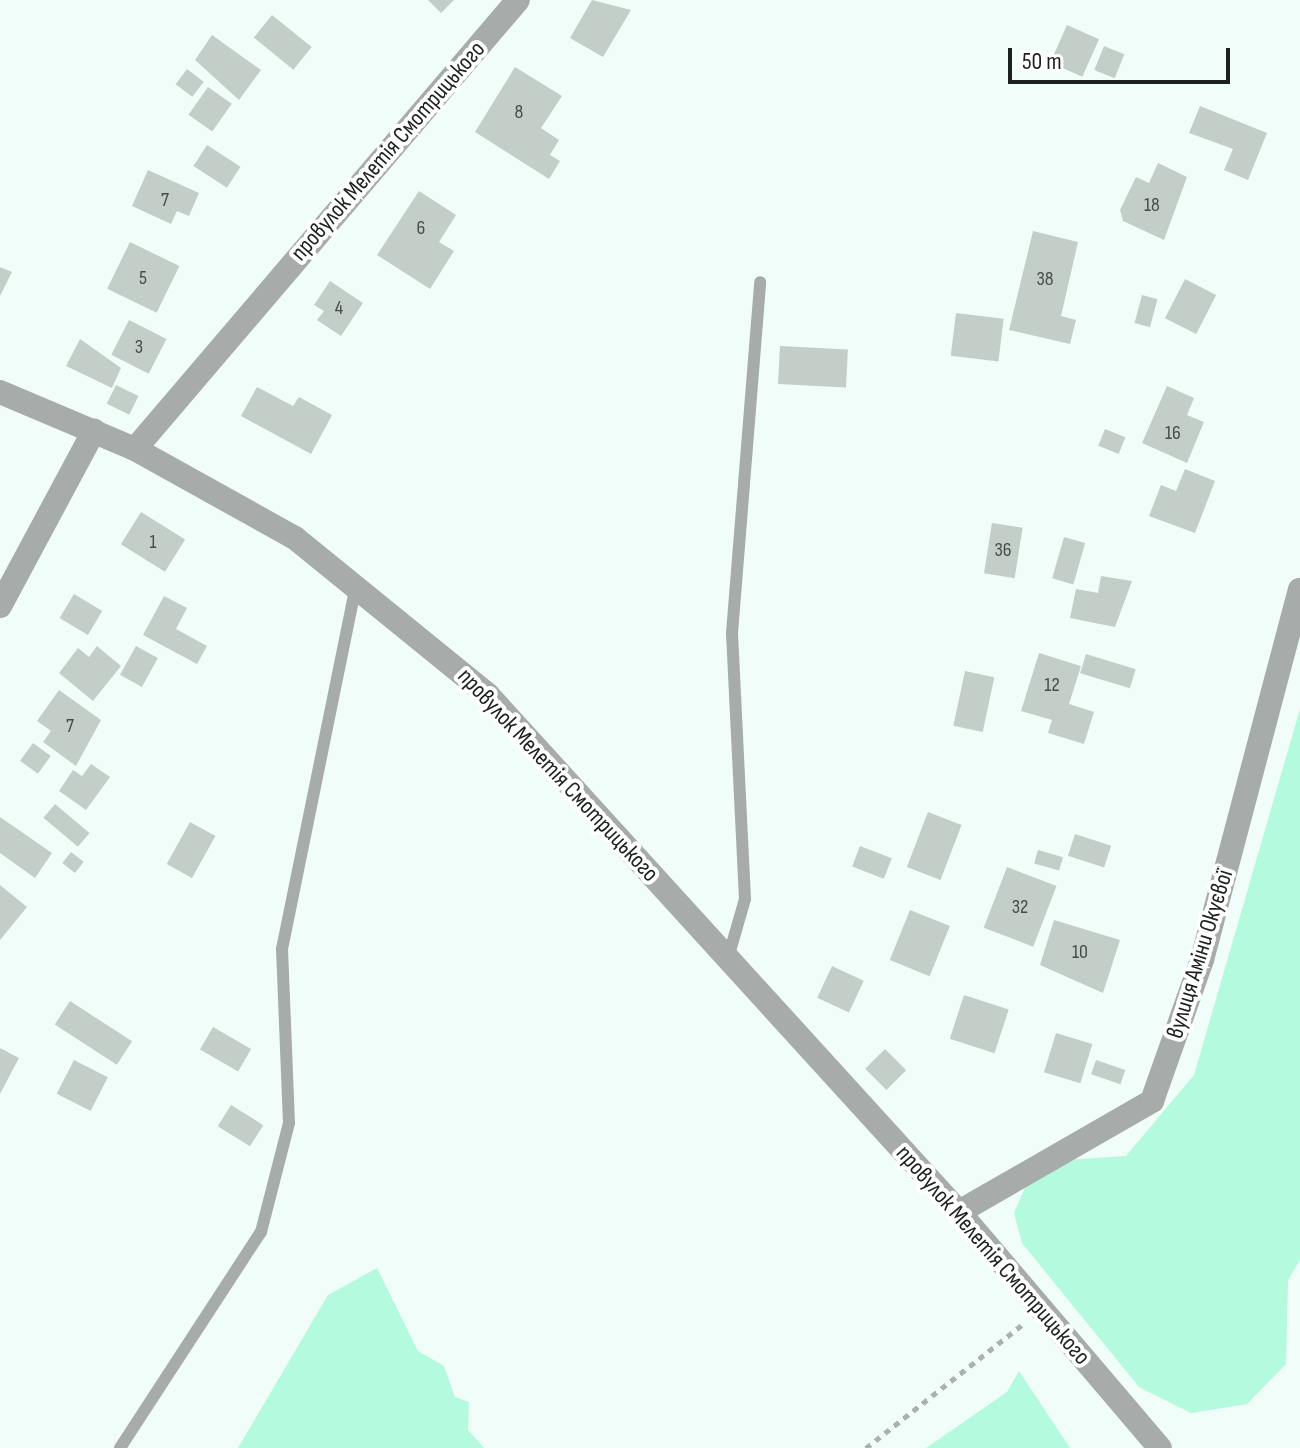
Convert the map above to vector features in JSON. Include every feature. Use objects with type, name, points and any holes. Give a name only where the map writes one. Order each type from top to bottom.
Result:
[{"type":"street","name":"провулок Мелетія Смотрицького","points":[[135,449],[518,0]]},
{"type":"street","name":"провулок Мелетія Смотрицького","points":[[0,392],[135,449],[357,581],[488,695],[959,1212],[1160,1448]]},
{"type":"street","points":[[0,606],[94,431]]},
{"type":"street","name":"вулиця Аміни Окуєвої","points":[[959,1212],[1152,1101],[1202,960],[1300,590]]},
{"type":"lane","points":[[728,958],[745,899],[732,633],[760,282]]},
{"type":"lane","points":[[120,1448],[261,1232],[289,1123],[282,949],[357,581]]},
{"type":"path","points":[[866,1448],[977,1353],[1043,1312]]},
{"type":"green space","points":[[1300,709],[1300,1260],[1288,1280],[1286,1364],[1247,1404],[1191,1413],[1139,1387],[1022,1243],[1014,1213],[1027,1183],[1051,1161],[1126,1156],[1194,1075]]},
{"type":"green space","points":[[377,1268],[418,1351],[444,1366],[455,1397],[469,1402],[468,1430],[484,1448],[238,1448],[328,1295]]},
{"type":"green space","points":[[1019,1371],[1070,1448],[926,1448],[1007,1392]]},
{"type":"building","points":[[428,0],[454,0],[441,13]]},
{"type":"building","points":[[592,0],[631,10],[603,57],[570,38]]},
{"type":"building","points":[[272,15],[312,47],[293,70],[254,38]]},
{"type":"building","points":[[1067,25],[1099,39],[1082,77],[1050,62]]},
{"type":"building","points":[[212,35],[261,70],[239,100],[195,60]]},
{"type":"building","points":[[1104,46],[1124,54],[1115,78],[1094,70]]},
{"type":"building","points":[[515,67],[562,96],[541,128],[559,140],[550,155],[560,161],[549,179],[475,132]]},
{"type":"building","points":[[187,69],[204,82],[192,97],[176,84]]},
{"type":"building","points":[[208,87],[232,104],[212,131],[188,115]]},
{"type":"building","points":[[1200,106],[1267,133],[1248,180],[1224,170],[1233,149],[1189,133]]},
{"type":"building","points":[[207,145],[241,167],[227,188],[193,166]]},
{"type":"building","points":[[1158,163],[1187,177],[1164,240],[1123,221],[1120,210],[1136,177],[1149,183]]},
{"type":"building","points":[[148,170],[199,193],[189,216],[177,211],[171,224],[132,206]]},
{"type":"building","points":[[419,191],[456,215],[439,242],[454,251],[430,289],[377,255]]},
{"type":"building","points":[[1033,231],[1078,242],[1061,316],[1076,320],[1070,344],[1009,330]]},
{"type":"building","points":[[130,242],[179,266],[157,313],[107,289]]},
{"type":"building","points":[[0,267],[12,272],[0,296]]},
{"type":"building","points":[[1185,279],[1216,295],[1196,334],[1165,318]]},
{"type":"building","points":[[330,281],[363,303],[341,336],[317,320],[324,311],[314,305]]},
{"type":"building","points":[[1142,295],[1157,299],[1150,327],[1134,323]]},
{"type":"building","points":[[956,313],[1004,319],[998,362],[951,356]]},
{"type":"building","points":[[129,320],[166,339],[149,374],[111,355]]},
{"type":"building","points":[[80,339],[121,368],[112,388],[66,366]]},
{"type":"building","points":[[780,346],[848,350],[846,388],[778,384]]},
{"type":"building","points":[[116,385],[138,396],[129,415],[107,404]]},
{"type":"building","points":[[1167,386],[1194,398],[1187,415],[1204,422],[1187,463],[1142,443]]},
{"type":"building","points":[[257,387],[293,406],[299,397],[332,415],[311,454],[241,416]]},
{"type":"building","points":[[1105,429],[1125,437],[1119,454],[1098,446]]},
{"type":"building","points":[[1185,469],[1215,481],[1195,533],[1149,516],[1161,485],[1176,491]]},
{"type":"building","points":[[141,512],[185,540],[165,572],[121,544]]},
{"type":"building","points":[[992,523],[1023,528],[1015,578],[984,573]]},
{"type":"building","points":[[1064,537],[1085,543],[1073,584],[1052,578]]},
{"type":"building","points":[[1101,576],[1132,581],[1115,627],[1070,618],[1076,589],[1098,593]]},
{"type":"building","points":[[74,594],[102,611],[88,635],[60,618]]},
{"type":"building","points":[[164,596],[187,608],[176,629],[207,646],[197,664],[143,635]]},
{"type":"building","points":[[97,646],[121,666],[93,701],[59,673],[78,648],[89,657]]},
{"type":"building","points":[[136,646],[158,658],[142,687],[120,675]]},
{"type":"building","points":[[1039,653],[1081,666],[1069,704],[1094,712],[1084,744],[1048,733],[1052,720],[1021,711]]},
{"type":"building","points":[[1086,654],[1136,669],[1130,688],[1080,673]]},
{"type":"building","points":[[965,671],[994,677],[983,732],[953,726]]},
{"type":"building","points":[[59,690],[101,720],[76,766],[43,742],[51,731],[37,721]]},
{"type":"building","points":[[33,743],[51,756],[38,774],[20,761]]},
{"type":"building","points":[[91,764],[110,777],[86,810],[59,791],[73,770],[82,776]]},
{"type":"building","points":[[55,804],[89,833],[78,847],[43,818]]},
{"type":"building","points":[[928,812],[962,825],[940,880],[907,867]]},
{"type":"building","points":[[0,817],[52,853],[35,878],[0,853]]},
{"type":"building","points":[[190,822],[215,836],[192,878],[167,864]]},
{"type":"building","points":[[1075,834],[1111,846],[1104,868],[1068,856]]},
{"type":"building","points":[[860,846],[892,858],[884,879],[852,867]]},
{"type":"building","points":[[1038,850],[1063,857],[1059,871],[1034,863]]},
{"type":"building","points":[[71,852],[84,862],[75,873],[62,863]]},
{"type":"building","points":[[1007,867],[1056,886],[1033,947],[984,928]]},
{"type":"building","points":[[0,885],[27,907],[0,940]]},
{"type":"building","points":[[910,910],[950,926],[930,976],[890,960]]},
{"type":"building","points":[[1054,920],[1120,940],[1103,993],[1040,965]]},
{"type":"building","points":[[832,966],[864,981],[849,1013],[817,998]]},
{"type":"building","points":[[964,995],[1009,1010],[994,1053],[950,1039]]},
{"type":"building","points":[[70,1001],[132,1041],[117,1065],[55,1024]]},
{"type":"building","points":[[213,1027],[251,1049],[238,1072],[200,1050]]},
{"type":"building","points":[[1056,1033],[1092,1044],[1080,1083],[1044,1072]]},
{"type":"building","points":[[0,1048],[19,1058],[0,1094]]},
{"type":"building","points":[[885,1049],[906,1070],[886,1090],[865,1069]]},
{"type":"building","points":[[74,1060],[108,1077],[91,1111],[57,1094]]},
{"type":"building","points":[[1096,1060],[1125,1070],[1120,1084],[1091,1074]]},
{"type":"building","points":[[231,1105],[263,1125],[250,1146],[218,1126]]}]
